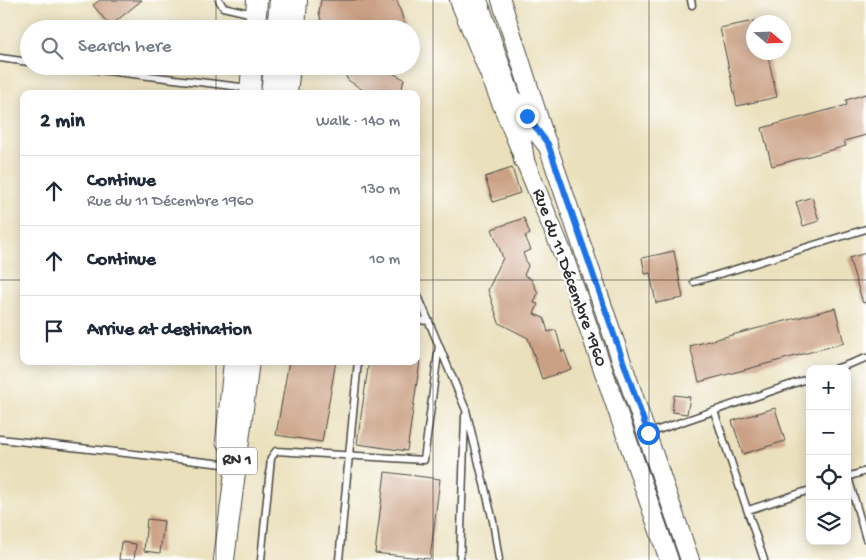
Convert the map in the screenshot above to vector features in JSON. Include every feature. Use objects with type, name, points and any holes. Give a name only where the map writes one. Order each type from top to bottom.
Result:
[{"type":"main road","points":[[259,18],[272,0]]},
{"type":"main road","points":[[278,20],[280,0]]},
{"type":"main road","points":[[296,20],[298,0]]},
{"type":"main road","name":"Rue du 11 Décembre 1960","points":[[459,0],[563,254],[669,560]]},
{"type":"main road","points":[[477,0],[517,116],[524,160]]},
{"type":"main road","points":[[486,0],[520,102],[535,129],[548,144]]},
{"type":"main road","name":"Rue du 11 Décembre 1960","points":[[501,0],[548,144],[690,560]]},
{"type":"main road","points":[[253,75],[255,90]]},
{"type":"main road","points":[[256,90],[262,75]]},
{"type":"main road","points":[[271,90],[273,75]]},
{"type":"main road","points":[[287,90],[289,75]]},
{"type":"main road","name":"RN 1","points":[[213,560],[234,365]]},
{"type":"main road","name":"RN 1","points":[[224,560],[248,365]]},
{"type":"lane","points":[[219,0],[223,7],[259,18]]},
{"type":"lane","points":[[0,58],[20,61]]},
{"type":"lane","points":[[131,75],[240,90]]},
{"type":"lane","points":[[694,282],[866,229]]},
{"type":"lane","points":[[420,300],[466,410],[494,521],[499,560]]},
{"type":"lane","points":[[420,320],[429,321]]},
{"type":"lane","points":[[261,560],[271,458],[276,451],[424,460],[439,345]]},
{"type":"lane","points":[[846,365],[866,358]]},
{"type":"lane","points":[[339,560],[358,365]]},
{"type":"lane","points":[[648,433],[806,379]]},
{"type":"lane","points":[[460,560],[466,410]]},
{"type":"lane","points":[[714,411],[764,560]]},
{"type":"lane","points":[[0,439],[223,464]]},
{"type":"lane","points":[[851,476],[866,471]]},
{"type":"lane","points":[[851,490],[866,539]]},
{"type":"lane","points":[[748,510],[806,491]]},
{"type":"building","points":[[100,0],[142,0],[117,20],[105,20],[93,5]]},
{"type":"building","points":[[321,0],[397,0],[403,20],[321,20],[319,12]]},
{"type":"building","points":[[746,23],[746,60],[769,60],[777,97],[737,106],[720,28]]},
{"type":"building","points":[[345,75],[396,75],[404,79],[402,90],[363,90],[348,80]]},
{"type":"building","points":[[866,94],[866,135],[844,141],[846,146],[772,166],[762,128],[847,105],[846,100]]},
{"type":"building","points":[[512,168],[520,193],[493,202],[485,177]]},
{"type":"building","points":[[812,197],[819,221],[803,226],[796,202]]},
{"type":"building","points":[[524,218],[530,234],[525,236],[531,250],[523,253],[528,266],[524,275],[531,279],[538,293],[534,303],[538,304],[534,314],[544,318],[548,332],[556,330],[562,352],[564,350],[571,369],[542,379],[528,338],[499,323],[488,290],[503,258],[492,229]]},
{"type":"building","points":[[674,251],[683,298],[656,303],[650,273],[645,274],[642,258]]},
{"type":"building","points":[[866,253],[866,302],[863,303],[849,258]]},
{"type":"building","points":[[835,308],[844,343],[699,382],[690,346]]},
{"type":"building","points":[[288,365],[335,365],[322,442],[276,435]]},
{"type":"building","points":[[368,365],[419,365],[407,451],[357,444]]},
{"type":"building","points":[[674,395],[690,397],[687,414],[672,412]]},
{"type":"building","points":[[775,408],[785,441],[743,454],[732,421]]},
{"type":"building","points":[[385,472],[440,479],[430,559],[375,553]]},
{"type":"building","points":[[147,519],[164,521],[160,553],[144,551]]},
{"type":"building","points":[[121,542],[136,544],[134,560],[119,560]]},
{"type":"route","points":[[527,116],[548,144],[648,433]]}]
